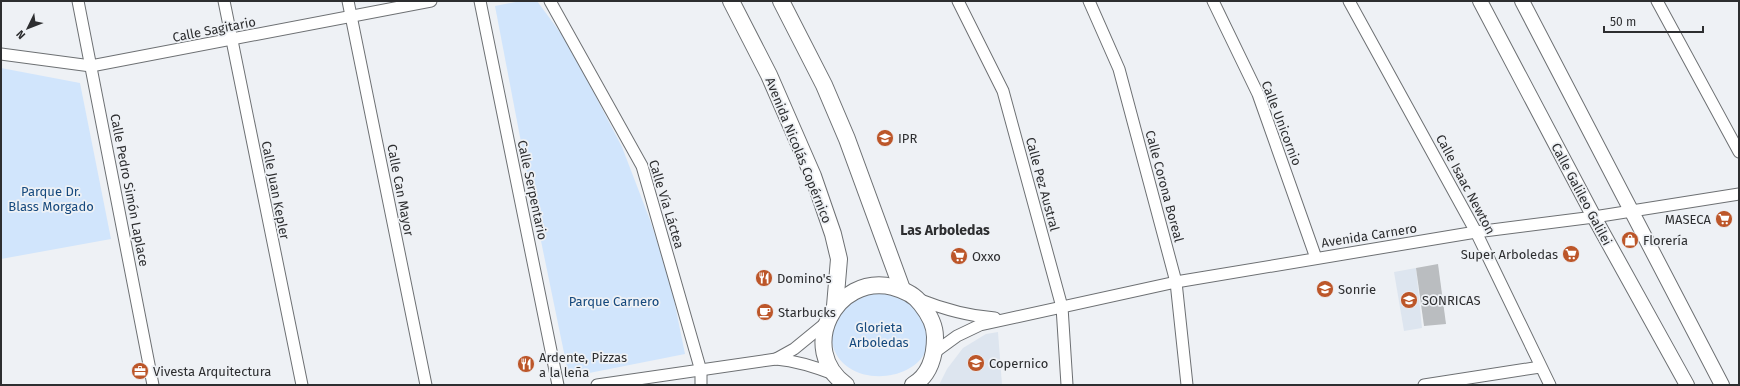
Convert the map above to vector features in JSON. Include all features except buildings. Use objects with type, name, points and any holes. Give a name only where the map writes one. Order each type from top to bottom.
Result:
[{"type":"main road","name":"Avenida Nicolás Copérnico","points":[[731,1],[769,75],[812,176],[833,234],[839,259],[835,306]]},
{"type":"main road","points":[[781,1],[824,85],[847,139],[902,289]]},
{"type":"main road","points":[[843,382],[826,355],[824,333],[827,322],[835,306],[849,294],[865,286],[884,285],[902,289],[918,299],[929,314],[935,332],[935,352],[928,369],[916,384]]},
{"type":"street","name":"Calle Pedro Simón Laplace","points":[[78,1],[153,385]]},
{"type":"street","name":"Calle Juan Kepler","points":[[224,1],[302,385]]},
{"type":"street","name":"Calle Can Mayor","points":[[348,1],[426,385]]},
{"type":"street","name":"Calle Sagitario","points":[[1,54],[91,66],[431,1]]},
{"type":"street","name":"Calle Serpentario","points":[[480,1],[558,385]]},
{"type":"street","name":"Calle Vía Láctea","points":[[550,1],[642,166],[701,371],[701,385]]},
{"type":"street","name":"Calle Pez Austral","points":[[958,1],[1003,91],[1062,307],[1067,385]]},
{"type":"street","name":"Calle Corona Boreal","points":[[1089,1],[1119,69],[1176,282],[1187,385]]},
{"type":"street","name":"Calle Unicornio","points":[[1213,1],[1258,94],[1316,258]]},
{"type":"street","name":"Calle Isaac Newton","points":[[1349,1],[1476,232],[1550,385]]},
{"type":"street","name":"Calle Galileo Galilei","points":[[1480,1],[1594,217],[1687,385]]},
{"type":"street","points":[[1522,1],[1722,385]]},
{"type":"street","points":[[1657,1],[1739,152]]},
{"type":"street","name":"Avenida Carnero","points":[[935,352],[957,336],[980,325],[1176,282],[1476,232],[1594,217],[1739,194]]},
{"type":"street","name":"Avenida Carnero","points":[[918,299],[946,310],[976,317],[1006,319]]},
{"type":"street","points":[[776,359],[794,349],[827,322]]},
{"type":"street","points":[[597,385],[776,359],[797,361],[816,367],[843,382]]},
{"type":"street","points":[[1424,385],[1540,366]]},
{"type":"shaded area","name":"SONRICAS","points":[[1416,268],[1422,328],[1404,331],[1394,272]]},
{"type":"shaded area","name":"Copernico","points":[[998,332],[1002,385],[939,385],[947,369],[963,348],[986,334]]},
{"type":"green space","name":"Parque Carnero","points":[[521,1],[537,1],[568,43],[622,147],[650,220],[670,280],[685,354],[569,377],[525,163],[495,6]]},
{"type":"green space","name":"Parque Dr. Blass Morgado","points":[[1,68],[80,83],[111,239],[1,259]]},
{"type":"green space","name":"Glorieta Arboledas","points":[[863,288],[912,298],[925,320],[929,333],[926,351],[917,362],[905,371],[891,375],[876,376],[861,373],[848,367],[838,356],[832,342],[831,328],[833,318],[841,308]]},
{"type":"place","name":"IPR","points":[[885,138]]},
{"type":"place","name":"MASECA","points":[[1724,219]]},
{"type":"place","name":"Florería","points":[[1630,240]]},
{"type":"place","name":"Super Arboledas","points":[[1571,254]]},
{"type":"place","name":"Oxxo","points":[[959,256]]},
{"type":"place","name":"Domino's","points":[[764,278]]},
{"type":"place","name":"Sonrie","points":[[1325,289]]},
{"type":"place","name":"SONRICAS","points":[[1409,300]]},
{"type":"place","name":"Starbucks","points":[[765,312]]},
{"type":"place","name":"Copernico","points":[[976,363]]},
{"type":"place","name":"Ardente, Pizzas a la leña","points":[[526,364]]},
{"type":"place","name":"Vivesta Arquitectura","points":[[140,371]]},
{"type":"district","name":"Las Arboledas","points":[[945,230]]}]
